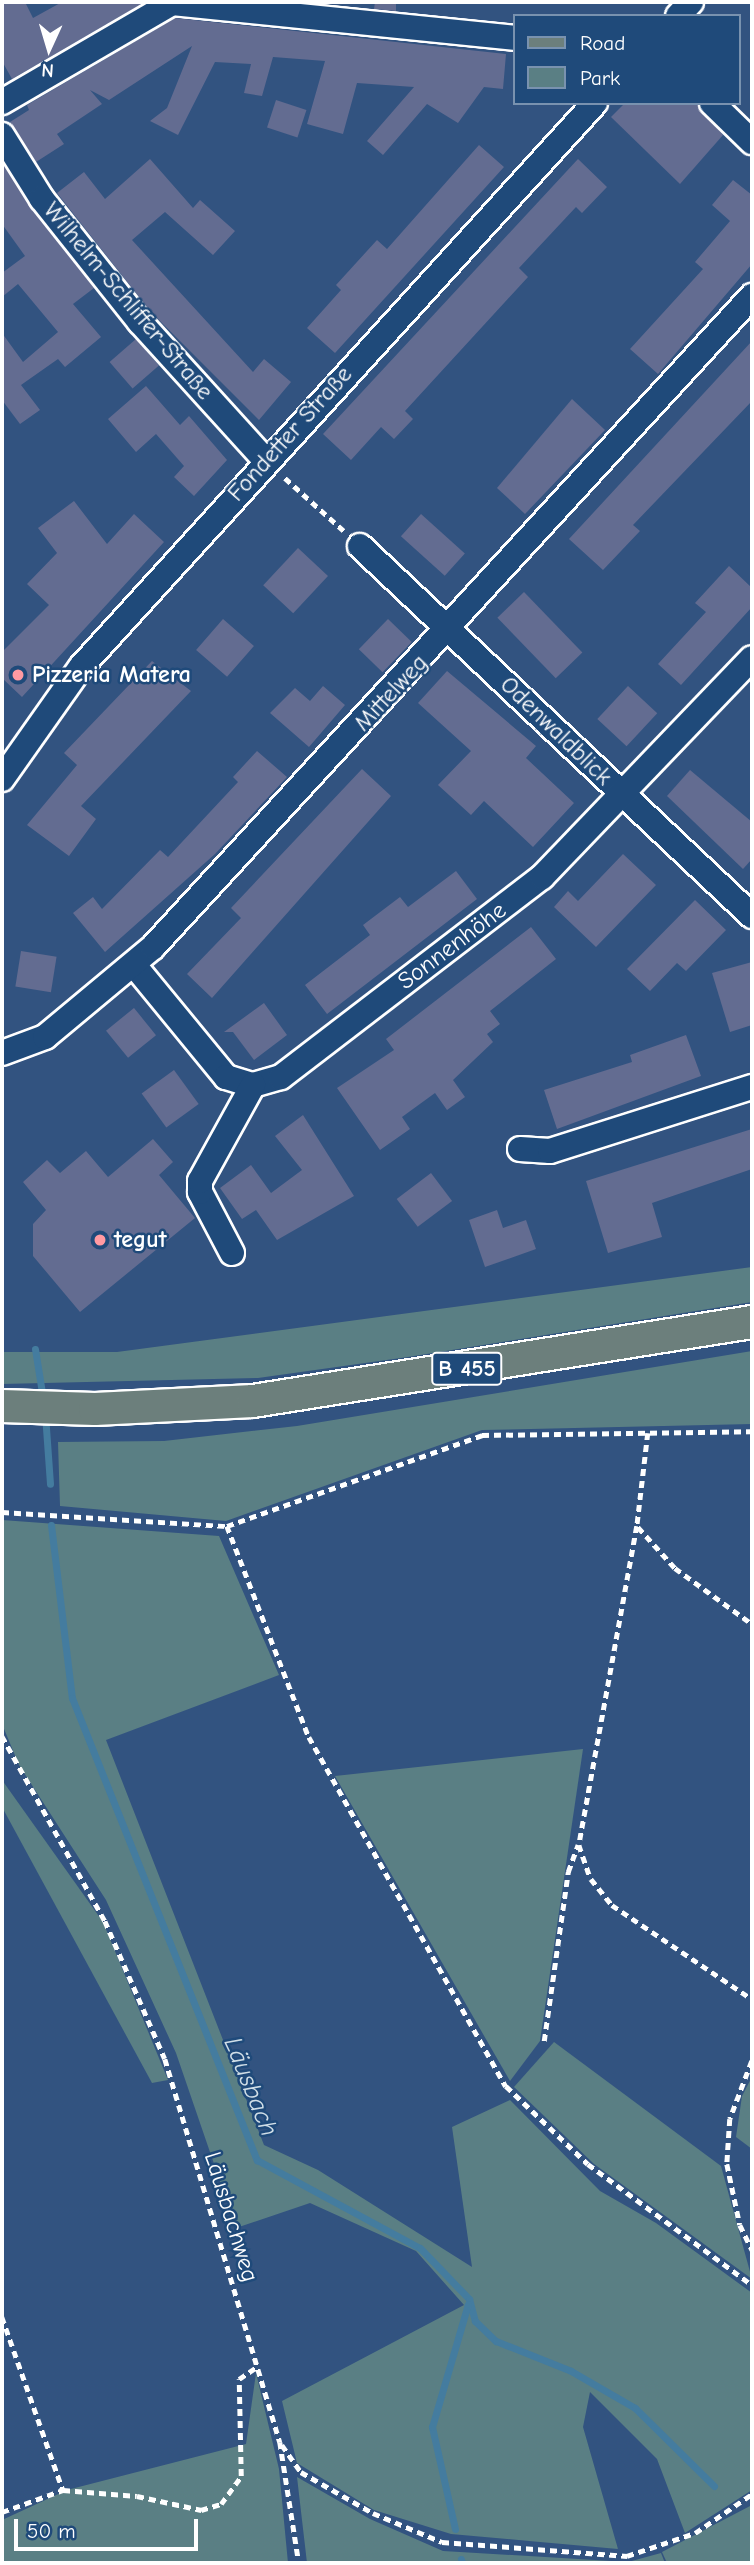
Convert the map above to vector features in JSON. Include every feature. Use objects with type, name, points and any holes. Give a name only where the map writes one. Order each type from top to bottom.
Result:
[{"type":"main road","name":"B 455","points":[[2,1406],[181,1407],[317,1394],[752,1322]]},
{"type":"street","points":[[2,102],[172,2],[512,38]]},
{"type":"street","name":"Fondetter Straße","points":[[2,779],[81,667],[265,460],[593,105]]},
{"type":"street","points":[[714,105],[752,142]]},
{"type":"street","name":"Wilhelm-Schliffer-Straße","points":[[2,135],[42,199],[132,312],[265,460]]},
{"type":"street","name":"Mittelweg","points":[[2,1053],[46,1037],[134,965],[450,630],[752,296]]},
{"type":"street","name":"Odenwaldblick","points":[[360,546],[752,916]]},
{"type":"street","name":"Sonnenhöhe","points":[[253,1085],[281,1077],[531,886],[625,798],[752,658]]},
{"type":"street","points":[[134,965],[226,1077],[253,1085],[200,1181],[200,1192],[232,1253]]},
{"type":"street","points":[[520,1149],[550,1151],[752,1087]]},
{"type":"path","points":[[265,460],[360,546]]},
{"type":"path","points":[[2,1512],[227,1526],[482,1435],[752,1431]]},
{"type":"path","points":[[544,2040],[568,1872],[579,1845],[637,1526],[648,1433]]},
{"type":"path","points":[[227,1526],[309,1737],[506,2086],[588,2164],[752,2285]]},
{"type":"path","points":[[637,1526],[657,1553],[752,1624]]},
{"type":"path","name":"Läusbachweg","points":[[2,1736],[105,1921],[165,2060],[280,2442]]},
{"type":"path","points":[[579,1845],[591,1879],[612,1905],[752,1999]]},
{"type":"path","points":[[752,2061],[730,2119],[727,2164],[740,2225],[752,2250]]},
{"type":"path","points":[[2,2317],[63,2490]]},
{"type":"path","points":[[2,2512],[63,2490],[127,2494],[201,2510],[221,2504],[241,2476],[239,2379],[257,2367]]},
{"type":"path","points":[[280,2442],[301,2472],[373,2514],[442,2542],[627,2556],[695,2533],[752,2494]]},
{"type":"path","points":[[280,2442],[299,2563]]},
{"type":"green space","points":[[752,1267],[752,1302],[408,1357],[258,1378],[2,1384],[2,1352],[117,1352]]},
{"type":"green space","points":[[752,1351],[752,1424],[482,1430],[226,1521],[60,1506],[58,1442],[164,1441],[297,1426]]},
{"type":"green space","points":[[2,1520],[219,1536],[279,1675],[106,1740],[264,2145],[318,2170],[472,2267],[452,2127],[510,2100],[600,2191],[656,2223],[752,2293],[752,2490],[685,2533],[657,2459],[590,2392],[583,2427],[618,2549],[451,2534],[374,2510],[297,2463],[282,2401],[464,2305],[416,2251],[310,2203],[236,2228],[176,2053],[106,1900],[19,1765],[2,1724]]},
{"type":"green space","points":[[583,1749],[540,2041],[510,2081],[335,1776]]},
{"type":"green space","points":[[2,1780],[103,1922],[168,2080],[152,2083],[2,1807]]},
{"type":"green space","points":[[554,2042],[721,2166],[752,2279],[594,2164],[514,2087]]},
{"type":"green space","points":[[752,2077],[752,2149],[736,2137],[742,2096]]},
{"type":"green space","points":[[256,2373],[279,2469],[288,2563],[2,2563],[2,2520],[67,2490],[246,2444]]},
{"type":"green space","points":[[297,2477],[370,2519],[443,2551],[628,2562],[661,2553],[665,2563],[307,2563]]},
{"type":"green space","points":[[752,2505],[752,2563],[667,2563],[662,2552]]},
{"type":"building","points":[[2,2],[25,2],[33,18],[62,2],[145,2],[12,79],[2,61]]},
{"type":"building","points":[[375,2],[396,2],[396,11],[374,9]]},
{"type":"building","points":[[175,18],[506,54],[503,89],[484,87],[458,123],[427,104],[383,155],[367,141],[414,87],[357,83],[343,134],[307,124],[325,61],[273,57],[262,96],[244,93],[251,64],[215,62],[178,135],[150,121],[167,108],[192,46],[109,100],[90,90],[102,104],[57,134],[64,144],[36,162],[10,122],[29,110],[27,105]]},
{"type":"building","points":[[276,100],[306,110],[297,137],[267,128]]},
{"type":"building","points":[[623,105],[698,105],[723,135],[680,184],[611,117]]},
{"type":"building","points":[[479,145],[504,167],[335,353],[307,328],[341,290],[336,285],[377,240],[387,249]]},
{"type":"building","points":[[150,159],[193,208],[200,200],[235,231],[213,255],[165,212],[132,240],[253,372],[264,359],[291,382],[259,420],[151,312],[57,193],[84,172],[105,199]]},
{"type":"building","points":[[578,159],[607,187],[582,213],[576,207],[519,268],[528,277],[405,411],[413,419],[394,439],[381,427],[351,460],[323,434]]},
{"type":"building","points":[[2,163],[94,288],[73,304],[101,337],[65,367],[58,359],[21,385],[40,410],[20,424],[2,400],[2,333],[23,362],[58,332],[18,284],[2,297],[2,273],[25,256],[2,224]]},
{"type":"building","points":[[733,180],[752,195],[752,264],[658,374],[630,349],[703,269],[695,262],[730,221],[712,205]]},
{"type":"building","points":[[136,339],[159,365],[133,388],[110,362]]},
{"type":"building","points":[[752,341],[752,401],[633,525],[640,531],[603,570],[569,539]]},
{"type":"building","points":[[146,386],[180,425],[189,416],[227,460],[194,496],[174,477],[184,466],[156,434],[136,452],[108,419]]},
{"type":"building","points":[[572,399],[605,430],[525,514],[497,488]]},
{"type":"building","points":[[74,501],[107,544],[134,514],[164,542],[22,697],[2,678],[2,652],[49,605],[27,584],[57,553],[38,528]]},
{"type":"building","points":[[421,514],[465,553],[445,576],[401,536]]},
{"type":"building","points":[[298,548],[328,576],[293,613],[263,585]]},
{"type":"building","points":[[729,566],[752,588],[752,607],[681,685],[658,664],[706,612],[695,603]]},
{"type":"building","points":[[524,592],[582,652],[556,678],[497,618]]},
{"type":"building","points":[[223,619],[254,646],[227,677],[196,650]]},
{"type":"building","points":[[388,619],[412,642],[383,672],[359,649]]},
{"type":"building","points":[[152,661],[191,691],[81,806],[96,819],[69,856],[27,825],[77,765],[64,753]]},
{"type":"building","points":[[447,671],[536,746],[526,758],[574,803],[533,847],[484,801],[471,815],[438,785],[471,751],[418,703]]},
{"type":"building","points":[[323,686],[345,705],[309,747],[270,713],[295,688],[310,701]]},
{"type":"building","points":[[628,686],[657,713],[627,746],[597,719]]},
{"type":"building","points":[[257,751],[287,777],[215,854],[105,952],[73,913],[93,897],[102,909],[160,850],[168,857],[238,782],[233,777]]},
{"type":"building","points":[[362,769],[391,796],[212,998],[187,974],[241,918],[231,908]]},
{"type":"building","points":[[690,770],[752,822],[752,859],[743,869],[667,796]]},
{"type":"building","points":[[623,854],[656,885],[596,947],[554,907],[568,891],[578,901]]},
{"type":"building","points":[[456,871],[477,899],[327,1014],[305,985],[370,935],[363,925],[400,897],[408,907]]},
{"type":"building","points":[[695,900],[726,930],[686,971],[677,963],[650,991],[627,969]]},
{"type":"building","points":[[531,927],[556,959],[490,1011],[500,1024],[487,1034],[493,1042],[453,1080],[465,1097],[447,1110],[435,1093],[402,1117],[410,1129],[380,1150],[337,1088],[394,1050],[386,1039]]},
{"type":"building","points":[[21,951],[57,957],[51,992],[15,987]]},
{"type":"building","points":[[752,962],[752,1025],[730,1032],[712,973]]},
{"type":"building","points":[[264,1003],[287,1035],[254,1060],[233,1032],[224,1032]]},
{"type":"building","points":[[134,1008],[156,1035],[128,1058],[106,1031]]},
{"type":"building","points":[[686,1035],[701,1076],[557,1129],[544,1090],[632,1062],[630,1055]]},
{"type":"building","points":[[174,1070],[199,1104],[166,1127],[142,1094]]},
{"type":"building","points":[[303,1115],[354,1196],[277,1240],[256,1210],[242,1219],[220,1188],[251,1165],[271,1193],[302,1170],[275,1136]]},
{"type":"building","points":[[752,1129],[752,1169],[652,1203],[662,1237],[608,1253],[586,1181]]},
{"type":"building","name":"tegut","points":[[153,1139],[173,1162],[159,1175],[195,1218],[80,1312],[33,1256],[33,1224],[46,1210],[23,1182],[47,1160],[60,1173],[86,1151],[108,1177]]},
{"type":"building","points":[[431,1173],[452,1201],[418,1227],[397,1199]]},
{"type":"building","points":[[497,1210],[503,1228],[526,1220],[536,1249],[485,1267],[469,1220]]},
{"type":"waterway","points":[[35,1349],[43,1399]]},
{"type":"waterway","points":[[45,1414],[50,1484]]},
{"type":"waterway","name":"Läusbach","points":[[51,1525],[72,1698],[257,2160],[420,2248],[469,2299],[475,2321],[496,2341],[571,2371],[635,2408],[714,2486]]},
{"type":"waterway","points":[[455,2529],[432,2427],[468,2304]]},
{"type":"waterway","points":[[461,2559],[462,2563]]},
{"type":"place","name":"Pizzeria Matera","points":[[18,675]]},
{"type":"place","name":"tegut","points":[[100,1240]]}]
